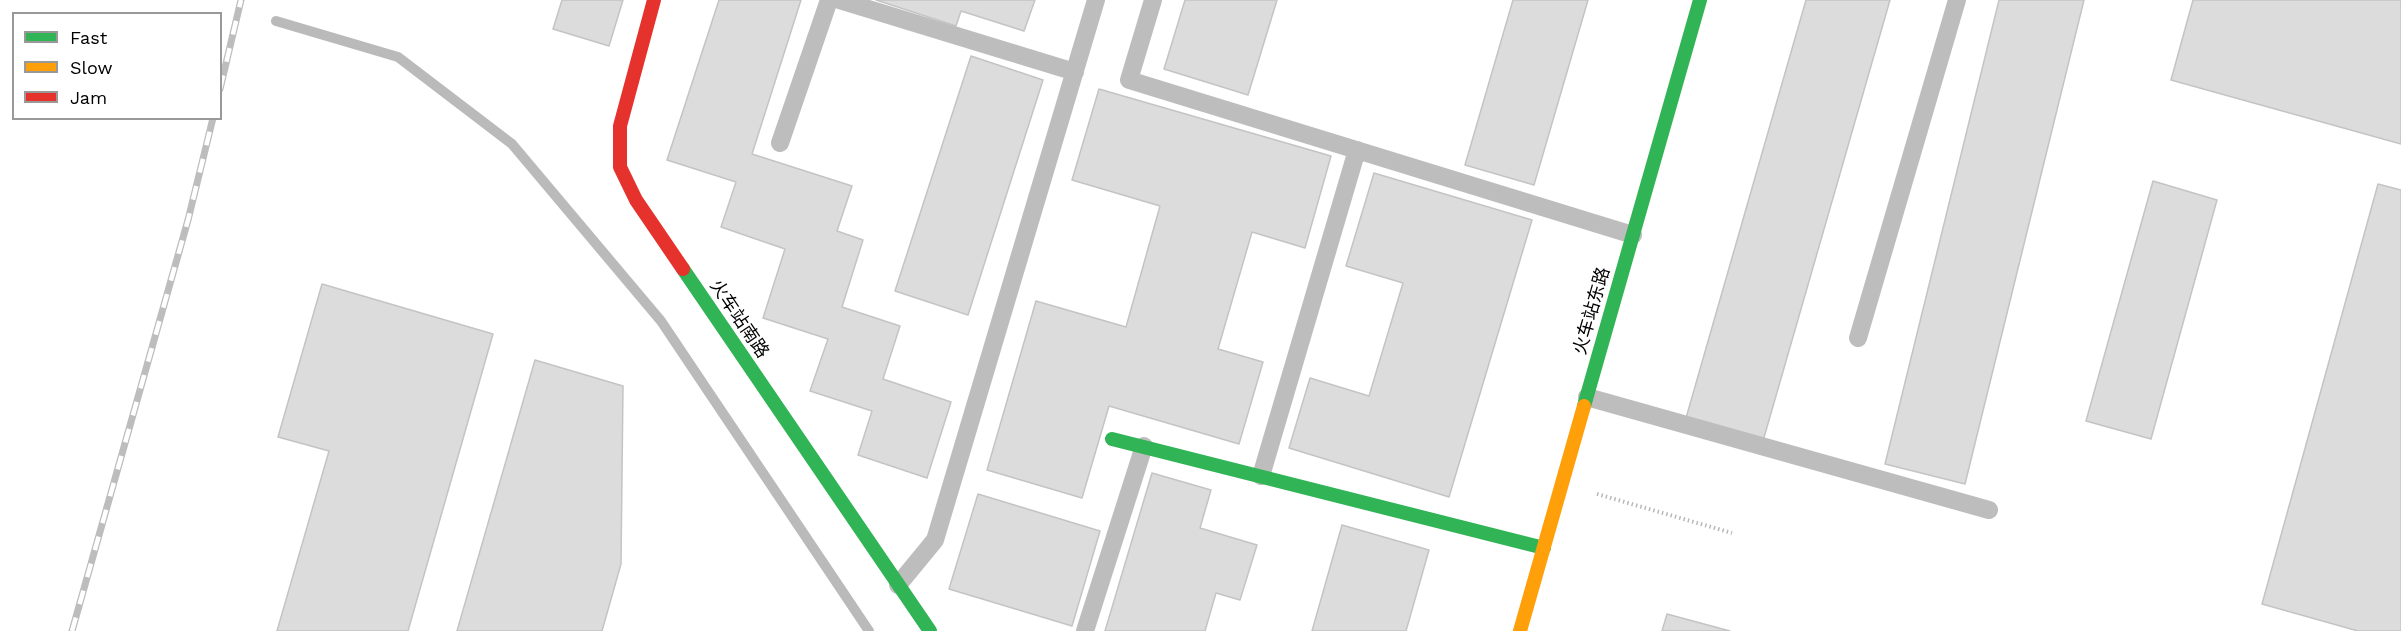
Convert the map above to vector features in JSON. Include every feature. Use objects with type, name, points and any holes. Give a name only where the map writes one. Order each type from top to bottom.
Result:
[{"type":"street","name":"火车站南路","points":[[654,0],[620,126],[620,167],[636,200],[930,631]]},
{"type":"street","name":"火车站东路","points":[[1520,631],[1700,0]]},
{"type":"street","points":[[1112,439],[1544,548]]},
{"type":"lane","points":[[780,143],[830,0]]},
{"type":"lane","points":[[839,0],[1075,72]]},
{"type":"lane","points":[[898,585],[935,540],[1096,0]]},
{"type":"lane","points":[[1153,0],[1129,80],[1633,234]]},
{"type":"lane","points":[[1858,338],[1957,0]]},
{"type":"lane","points":[[1261,476],[1357,150]]},
{"type":"lane","points":[[1587,397],[1989,510]]},
{"type":"lane","points":[[1085,631],[1144,446]]},
{"type":"path","points":[[1598,495],[1732,532]]},
{"type":"building","points":[[562,0],[623,0],[609,46],[553,29]]},
{"type":"building","points":[[719,0],[801,0],[752,154],[852,186],[837,231],[863,240],[842,307],[900,326],[883,379],[951,402],[927,478],[858,455],[872,411],[810,391],[828,339],[763,318],[785,249],[721,227],[736,182],[667,160]]},
{"type":"building","points":[[876,0],[1035,0],[1024,31],[961,11],[956,26]]},
{"type":"building","points":[[1185,0],[1277,0],[1248,95],[1164,69]]},
{"type":"building","points":[[1513,0],[1588,0],[1534,185],[1465,165]]},
{"type":"building","points":[[1806,0],[1890,0],[1763,441],[1686,418]]},
{"type":"building","points":[[1999,0],[2084,0],[1965,484],[1885,464]]},
{"type":"building","points":[[2193,0],[2401,0],[2401,144],[2171,80]]},
{"type":"building","points":[[971,56],[1043,80],[968,315],[895,291]]},
{"type":"building","points":[[1099,89],[1331,156],[1305,248],[1252,232],[1218,349],[1263,362],[1239,444],[1109,406],[1082,498],[987,470],[1036,301],[1126,327],[1160,206],[1072,180]]},
{"type":"building","points":[[1374,173],[1532,220],[1449,497],[1289,448],[1310,378],[1369,396],[1403,283],[1346,266]]},
{"type":"building","points":[[2153,181],[2217,200],[2151,439],[2086,421]]},
{"type":"building","points":[[2378,184],[2401,190],[2401,631],[2358,631],[2262,604]]},
{"type":"building","points":[[322,284],[493,334],[408,631],[277,631],[329,451],[278,437]]},
{"type":"building","points":[[535,360],[623,386],[621,564],[602,631],[457,631]]},
{"type":"building","points":[[1152,473],[1211,490],[1200,528],[1257,545],[1240,600],[1216,593],[1205,631],[1105,631]]},
{"type":"building","points":[[978,494],[1100,531],[1072,626],[949,589]]},
{"type":"building","points":[[1342,525],[1429,550],[1406,631],[1312,631]]},
{"type":"building","points":[[1667,614],[1730,631],[1662,631]]},
{"type":"waterway","points":[[276,21],[398,57],[512,144],[661,321],[869,631]]},
{"type":"railway","points":[[222,81],[241,0]]},
{"type":"railway","points":[[72,631],[188,220],[213,120]]},
{"type":"traffic: fast","points":[[1584,406],[1700,0]]},
{"type":"traffic: fast","points":[[683,269],[930,631]]},
{"type":"traffic: fast","points":[[1112,439],[1544,548]]},
{"type":"traffic: slow","points":[[1520,631],[1584,406]]},
{"type":"traffic: jam","points":[[654,0],[620,126],[620,167],[636,200],[683,269]]}]
